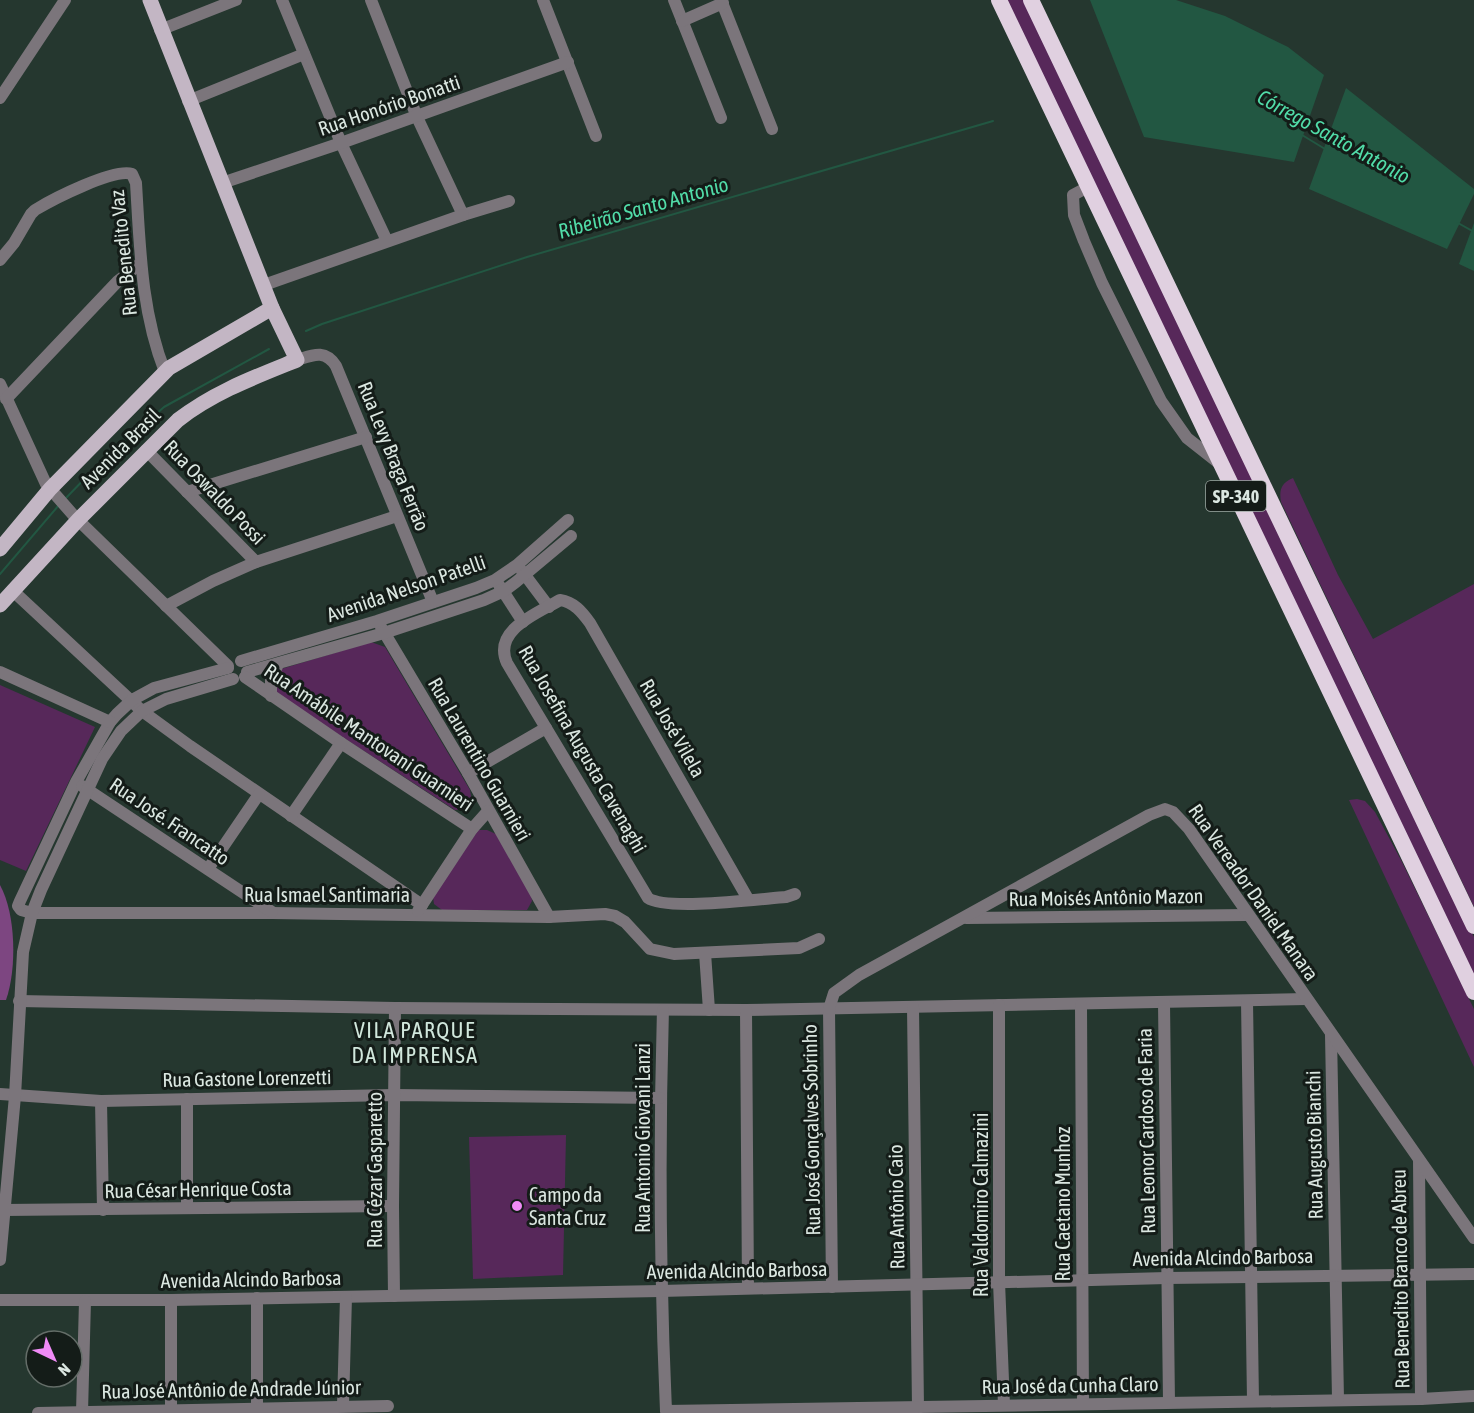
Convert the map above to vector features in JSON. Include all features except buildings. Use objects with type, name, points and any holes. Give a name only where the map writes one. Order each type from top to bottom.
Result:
[{"type":"highway","name":"SP-340","points":[[999,0],[1474,992]]},
{"type":"highway","name":"SP-340","points":[[1031,0],[1474,926]]},
{"type":"main road","points":[[150,0],[188,101],[272,308],[297,360]]},
{"type":"main road","name":"Avenida Brasil","points":[[0,549],[165,372],[272,308]]},
{"type":"main road","name":"Avenida Brasil","points":[[0,605],[76,519],[178,420],[206,400],[244,381],[297,360]]},
{"type":"street","points":[[0,98],[65,0]]},
{"type":"street","points":[[160,30],[237,0]]},
{"type":"street","points":[[282,0],[341,144],[387,241]]},
{"type":"street","points":[[371,0],[417,117],[463,215]]},
{"type":"street","points":[[543,0],[596,136]]},
{"type":"street","points":[[674,0],[721,118]]},
{"type":"street","points":[[682,21],[722,2],[772,129]]},
{"type":"street","points":[[188,101],[304,54]]},
{"type":"street","name":"Rua Honório Bonatti","points":[[222,183],[341,144],[568,62]]},
{"type":"street","name":"Rua Benedito Vaz","points":[[0,260],[35,210],[107,176],[124,172],[132,174],[136,183],[141,263],[147,311],[165,372]]},
{"type":"street","points":[[1088,186],[1073,195],[1073,207],[1102,283],[1167,412],[1187,438],[1221,464]]},
{"type":"street","points":[[264,285],[509,201]]},
{"type":"street","points":[[6,399],[118,281],[141,263]]},
{"type":"street","name":"Rua Levy Braga Ferrão","points":[[297,360],[320,354],[325,354],[332,360],[433,602]]},
{"type":"street","name":"Rua Amábile Mantovani Guarnieri","points":[[0,384],[42,478],[53,493],[76,519],[166,606],[237,670],[271,696],[472,829]]},
{"type":"street","points":[[187,492],[366,437]]},
{"type":"street","name":"Rua Oswaldo Possi","points":[[146,450],[256,562]]},
{"type":"street","points":[[166,606],[213,581],[256,562],[396,516]]},
{"type":"street","name":"Avenida Nelson Patelli","points":[[32,914],[21,910],[19,903],[76,782],[110,722],[132,700],[154,688],[237,670],[278,664],[384,633],[483,600],[504,591],[567,520]]},
{"type":"street","name":"Avenida Nelson Patelli","points":[[0,1260],[15,1096],[22,952],[32,914],[88,790],[110,746],[121,731],[142,711],[237,670],[458,595],[521,570],[571,536]]},
{"type":"street","points":[[521,570],[549,606]]},
{"type":"street","points":[[495,580],[523,622]]},
{"type":"street","points":[[12,590],[142,711],[419,910],[472,829],[488,811]]},
{"type":"street","name":"Rua José Vilela","points":[[549,606],[565,600],[578,607],[590,623],[748,899]]},
{"type":"street","name":"Rua Josefina Augusta Cavenaghi","points":[[549,606],[523,622],[508,636],[503,651],[507,663],[644,894],[654,902],[665,904],[748,899]]},
{"type":"street","name":"Rua Laurentino Guarnieri","points":[[377,621],[468,773],[549,916]]},
{"type":"street","points":[[271,696],[271,681],[278,664]]},
{"type":"street","points":[[0,672],[110,722]]},
{"type":"street","points":[[468,773],[546,728]]},
{"type":"street","points":[[291,816],[341,743]]},
{"type":"street","name":"Rua José. Francatto","points":[[76,782],[273,913]]},
{"type":"street","points":[[208,869],[259,794]]},
{"type":"street","name":"Rua Vereador Daniel Manara","points":[[829,1009],[834,993],[849,981],[1165,808],[1173,812],[1189,828],[1247,915],[1474,1238]]},
{"type":"street","points":[[748,899],[786,897],[795,894]]},
{"type":"street","name":"Rua Ismael Santimaria","points":[[32,914],[419,910],[549,916],[588,913],[605,914],[620,919],[646,946],[655,952],[705,953]]},
{"type":"street","name":"Rua Moisés Antônio Mazon","points":[[965,918],[1247,915]]},
{"type":"street","points":[[709,1010],[705,953],[799,948],[819,939]]},
{"type":"street","points":[[19,1001],[395,1008],[746,1010],[1306,999]]},
{"type":"street","points":[[1247,1001],[1253,1401]]},
{"type":"street","name":"Rua Leonor Cardoso de Faria","points":[[1164,1003],[1169,1402]]},
{"type":"street","name":"Rua Valdomiro Calmazini","points":[[999,1005],[999,1282],[1004,1405]]},
{"type":"street","name":"Rua Caetano Munhoz","points":[[1075,1407],[1082,1279],[1081,1005]]},
{"type":"street","name":"Rua Antônio Caio","points":[[913,1007],[918,1407]]},
{"type":"street","name":"Rua Cézar Gasparetto","points":[[394,1296],[395,1008]]},
{"type":"street","name":"Rua José Gonçalves Sobrinho","points":[[829,1009],[832,1287]]},
{"type":"street","name":"Rua Antonio Giovani Lanzi","points":[[663,1010],[660,1098],[661,1291],[666,1411]]},
{"type":"street","points":[[746,1010],[748,1288]]},
{"type":"street","name":"Rua Augusto Bianchi","points":[[1331,1035],[1338,1399]]},
{"type":"street","points":[[1332,1075],[1353,1065]]},
{"type":"street","name":"Rua Gastone Lorenzetti","points":[[0,1094],[101,1101],[394,1095],[660,1098]]},
{"type":"street","points":[[186,1208],[187,1099]]},
{"type":"street","points":[[101,1101],[103,1210]]},
{"type":"street","name":"Rua Benedito Branco de Abreu","points":[[1419,1159],[1421,1399]]},
{"type":"street","name":"Rua César Henrique Costa","points":[[4,1210],[393,1206]]},
{"type":"street","name":"Avenida Alcindo Barbosa","points":[[0,1300],[346,1297],[832,1287],[1082,1279],[1474,1274]]},
{"type":"street","points":[[343,1405],[346,1297]]},
{"type":"street","points":[[257,1298],[257,1409]]},
{"type":"street","points":[[171,1300],[171,1411]]},
{"type":"street","points":[[82,1412],[85,1301]]},
{"type":"street","name":"Rua José da Cunha Claro","points":[[666,1411],[1004,1405],[1075,1407],[1169,1402],[1421,1399],[1474,1396]]},
{"type":"street","name":"Rua José Antônio de Andrade Júnior","points":[[38,1413],[343,1405],[388,1406]]},
{"type":"shaded area","points":[[1004,0],[1026,0],[1474,937],[1474,982]]},
{"type":"shaded area","points":[[1293,478],[1338,575],[1373,639],[1474,584],[1474,907],[1281,502],[1282,487]]},
{"type":"shaded area","points":[[371,642],[385,647],[470,790],[472,802],[463,810],[455,810],[281,697],[275,690],[281,669]]},
{"type":"shaded area","points":[[0,685],[95,727],[26,871],[0,860]]},
{"type":"shaded area","points":[[1349,800],[1365,801],[1375,812],[1474,1009],[1474,1067]]},
{"type":"shaded area","points":[[478,830],[487,830],[496,834],[531,894],[532,901],[527,910],[442,910],[434,904],[433,897]]},
{"type":"shaded area","points":[[0,885],[9,911],[13,942],[12,973],[6,1000],[0,1000]]},
{"type":"shaded area","name":"Campo da Santa Cruz","points":[[566,1135],[563,1275],[473,1279],[469,1137]]},
{"type":"water","points":[[1090,0],[1176,0],[1225,16],[1288,47],[1324,75],[1294,162],[1144,137]]},
{"type":"water","points":[[1346,88],[1474,189],[1474,194],[1447,249],[1309,189]]},
{"type":"water","points":[[1474,223],[1474,271],[1459,264]]},
{"type":"waterway","name":"Ribeirão Santo Antonio","points":[[306,331],[527,257],[993,121]]},
{"type":"waterway","name":"Córrego Santo Antonio","points":[[1302,135],[1325,149]]},
{"type":"waterway","name":"Córrego Santo Antonio","points":[[1458,223],[1474,232]]},
{"type":"waterway","name":"Ribeirão Santo Antonio","points":[[65,499],[94,469],[164,407],[269,349]]},
{"type":"waterway","name":"Ribeirão Santo Antonio","points":[[0,574],[59,505]]},
{"type":"place","name":"Campo da Santa Cruz","points":[[517,1206]]},
{"type":"district","name":"VILA PARQUE DA IMPRENSA","points":[[415,1042]]}]
